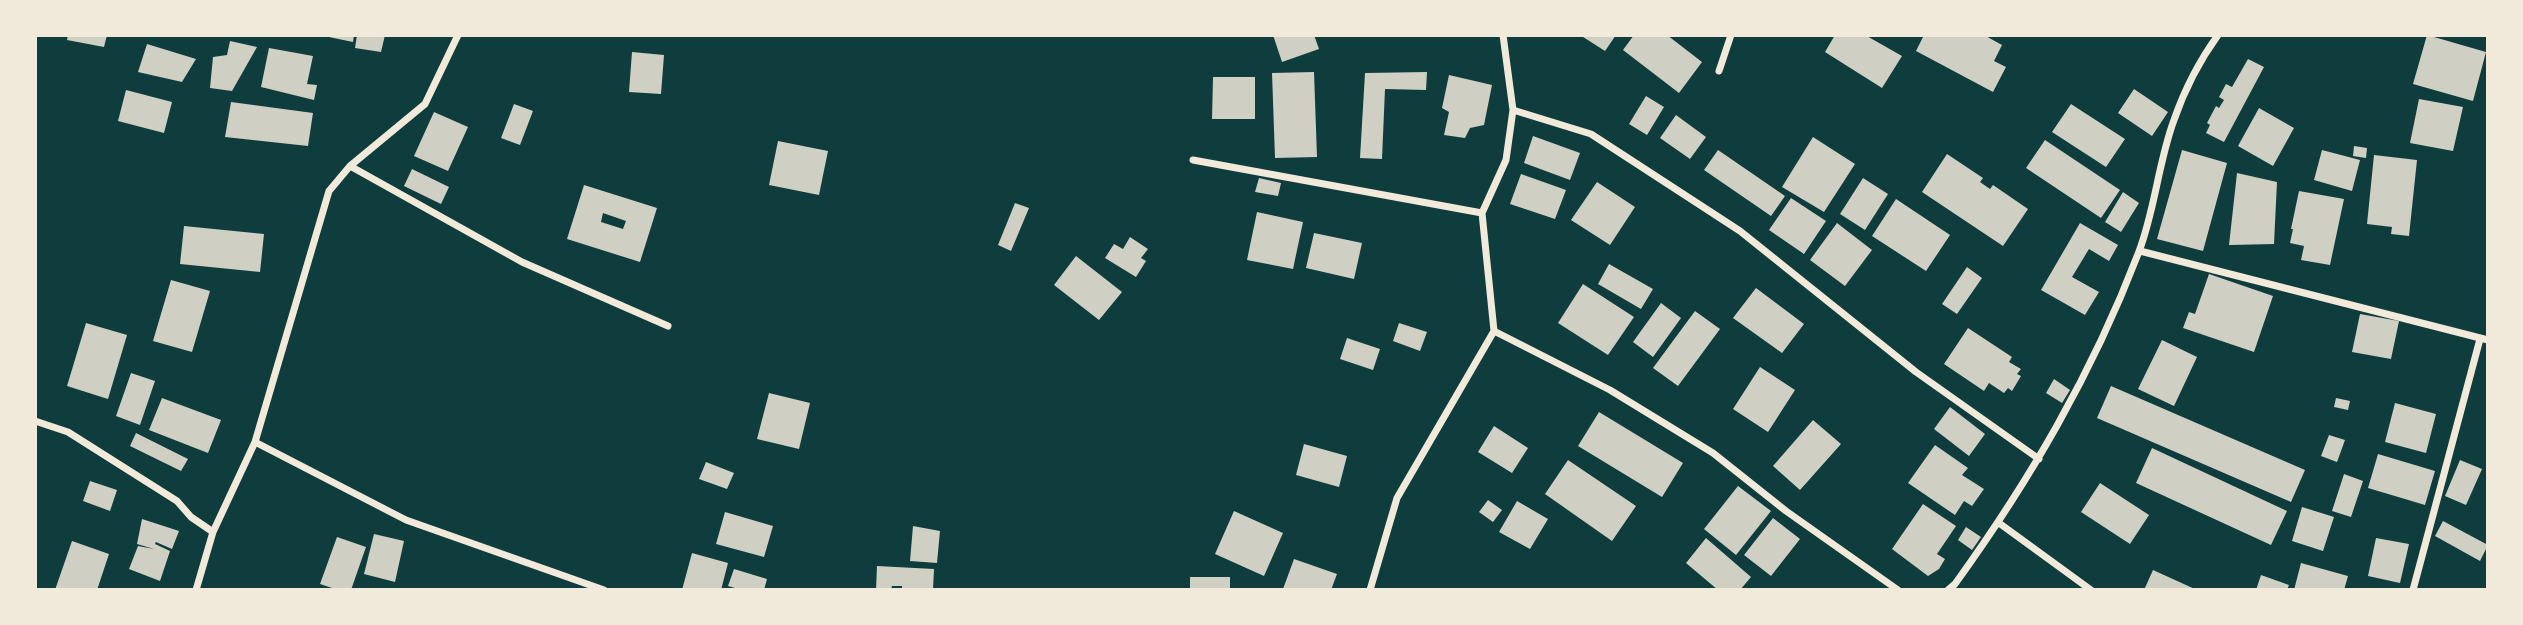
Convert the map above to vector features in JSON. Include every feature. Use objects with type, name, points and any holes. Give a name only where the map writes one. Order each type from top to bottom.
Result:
[{"type":"street","points":[[196,590],[213,532],[255,442],[329,191],[350,166],[425,104],[458,35]]},
{"type":"street","points":[[1370,590],[1397,498],[1494,331],[1482,213],[1506,160],[1513,110],[1503,35]]},
{"type":"street","points":[[1719,71],[1731,35]]},
{"type":"street","points":[[1948,590],[1998,523],[2039,459],[2090,366],[2140,251],[2174,120],[2206,52],[2218,35]]},
{"type":"street","points":[[1513,110],[1591,134],[1740,231],[1916,372],[2039,459]]},
{"type":"street","points":[[1193,160],[1482,213]]},
{"type":"street","points":[[350,166],[522,262],[668,326]]},
{"type":"street","points":[[2140,251],[2484,340],[2413,590]]},
{"type":"street","points":[[1494,331],[1610,390],[1713,453],[1786,511],[1898,590]]},
{"type":"street","points":[[35,421],[68,432],[177,501],[191,517],[213,532]]},
{"type":"street","points":[[255,442],[406,520],[604,590]]},
{"type":"street","points":[[1998,523],[2091,590]]},
{"type":"building","points":[[68,35],[107,35],[104,47],[67,40]]},
{"type":"building","points":[[319,35],[354,35],[353,42]]},
{"type":"building","points":[[357,35],[385,35],[381,52],[355,48]]},
{"type":"building","points":[[1273,35],[1314,35],[1319,49],[1282,62]]},
{"type":"building","points":[[1580,35],[1616,35],[1605,51]]},
{"type":"building","points":[[1634,35],[1667,35],[1702,62],[1679,93],[1623,50]]},
{"type":"building","points":[[1835,35],[1865,35],[1902,56],[1882,88],[1825,52]]},
{"type":"building","points":[[1924,35],[1984,35],[2002,45],[1994,61],[2006,67],[1993,92],[1916,51]]},
{"type":"building","points":[[2427,35],[2486,52],[2473,101],[2413,84]]},
{"type":"building","points":[[230,41],[257,47],[232,91],[210,88],[213,57],[227,55]]},
{"type":"building","points":[[147,44],[196,59],[182,82],[138,72]]},
{"type":"building","points":[[269,48],[313,56],[307,84],[317,85],[314,100],[261,87]]},
{"type":"building","points":[[632,52],[664,55],[661,94],[629,92]]},
{"type":"building","points":[[2248,59],[2264,67],[2224,142],[2206,133],[2210,125],[2207,123],[2216,106],[2219,108],[2224,100],[2219,97],[2226,84],[2232,87]]},
{"type":"building","points":[[1314,72],[1317,157],[1275,158],[1272,73]]},
{"type":"building","points":[[1427,72],[1426,90],[1385,89],[1382,159],[1360,158],[1365,73]]},
{"type":"building","points":[[1449,75],[1492,85],[1484,125],[1470,128],[1465,138],[1444,135],[1449,112],[1442,108]]},
{"type":"building","points":[[1213,77],[1255,77],[1255,119],[1212,119]]},
{"type":"building","points":[[2134,89],[2168,112],[2152,136],[2118,113]]},
{"type":"building","points":[[126,90],[172,102],[164,133],[118,121]]},
{"type":"building","points":[[1646,96],[1664,107],[1647,135],[1629,124]]},
{"type":"building","points":[[2419,99],[2463,107],[2453,151],[2410,143]]},
{"type":"building","points":[[231,102],[313,113],[308,146],[225,137]]},
{"type":"building","points":[[514,104],[533,111],[520,145],[501,138]]},
{"type":"building","points":[[2071,104],[2125,139],[2106,167],[2052,132]]},
{"type":"building","points":[[2259,108],[2294,128],[2273,166],[2238,146]]},
{"type":"building","points":[[434,112],[468,127],[448,171],[414,156]]},
{"type":"building","points":[[1676,115],[1706,137],[1690,159],[1660,138]]},
{"type":"building","points":[[1533,136],[1580,153],[1570,180],[1524,163]]},
{"type":"building","points":[[1813,137],[1855,164],[1824,212],[1782,187]]},
{"type":"building","points":[[2045,140],[2120,190],[2101,218],[2026,168]]},
{"type":"building","points":[[778,141],[828,151],[819,195],[769,185]]},
{"type":"building","points":[[2354,146],[2367,148],[2366,158],[2353,156]]},
{"type":"building","points":[[1718,150],[1785,196],[1771,216],[1704,170]]},
{"type":"building","points":[[2182,150],[2227,163],[2203,251],[2157,239]]},
{"type":"building","points":[[2322,150],[2360,160],[2352,191],[2314,180]]},
{"type":"building","points":[[1947,154],[1983,178],[1980,182],[1990,189],[1993,185],[2028,209],[2003,246],[1922,192]]},
{"type":"building","points":[[2374,155],[2417,160],[2409,236],[2391,234],[2392,227],[2367,224]]},
{"type":"building","points":[[412,169],[449,187],[441,204],[404,186]]},
{"type":"building","points":[[2237,173],[2277,182],[2274,244],[2229,245]]},
{"type":"building","points":[[1521,174],[1566,190],[1555,219],[1510,204]]},
{"type":"building","points":[[1259,178],[1281,183],[1278,196],[1255,192]]},
{"type":"building","points":[[1863,178],[1888,194],[1865,230],[1840,214]]},
{"type":"building","points":[[1597,182],[1635,207],[1610,245],[1571,220]]},
{"type":"building","points":[[584,185],[657,208],[640,262],[567,239]],"holes":[[[603,213],[626,221],[623,229],[601,222]]]},
{"type":"building","points":[[2299,191],[2344,199],[2330,265],[2301,260],[2304,246],[2290,243]]},
{"type":"building","points":[[2123,192],[2139,203],[2121,232],[2105,222]]},
{"type":"building","points":[[1791,198],[1826,221],[1804,254],[1769,230]]},
{"type":"building","points":[[1896,199],[1950,235],[1926,271],[1872,236]]},
{"type":"building","points":[[1015,203],[1029,208],[1011,251],[998,245]]},
{"type":"building","points":[[1257,212],[1303,222],[1293,269],[1247,260]]},
{"type":"building","points":[[1837,223],[1872,250],[1845,286],[1810,260]]},
{"type":"building","points":[[2080,223],[2118,245],[2109,261],[2089,249],[2072,277],[2099,292],[2085,315],[2041,290]]},
{"type":"building","points":[[184,226],[264,234],[260,272],[180,264]]},
{"type":"building","points":[[1314,233],[1362,243],[1354,279],[1306,268]]},
{"type":"building","points":[[1130,237],[1148,249],[1141,258],[1146,261],[1136,277],[1105,258],[1114,244],[1123,249]]},
{"type":"building","points":[[1076,256],[1122,292],[1099,320],[1054,285]]},
{"type":"building","points":[[1609,264],[1653,289],[1641,309],[1598,284]]},
{"type":"building","points":[[1967,267],[1982,278],[1957,314],[1942,304]]},
{"type":"building","points":[[2209,274],[2273,296],[2254,352],[2183,328],[2189,312],[2195,314]]},
{"type":"building","points":[[171,280],[210,291],[192,352],[153,341]]},
{"type":"building","points":[[1583,284],[1634,317],[1608,355],[1558,323]]},
{"type":"building","points":[[1756,288],[1804,324],[1782,353],[1733,318]]},
{"type":"building","points":[[1661,303],[1681,318],[1653,357],[1633,342]]},
{"type":"building","points":[[1695,311],[1720,329],[1678,386],[1653,368]]},
{"type":"building","points":[[2360,314],[2399,321],[2391,359],[2352,352]]},
{"type":"building","points":[[86,323],[127,335],[108,399],[67,386]]},
{"type":"building","points":[[1399,323],[1427,332],[1420,351],[1393,341]]},
{"type":"building","points":[[1968,328],[2012,357],[2009,362],[2021,369],[2017,374],[2021,376],[2012,391],[2008,388],[2004,393],[1989,383],[1984,391],[1944,364]]},
{"type":"building","points":[[1347,338],[1380,349],[1373,370],[1340,359]]},
{"type":"building","points":[[2162,340],[2197,357],[2174,406],[2138,389]]},
{"type":"building","points":[[1760,367],[1795,390],[1768,432],[1733,409]]},
{"type":"building","points":[[131,373],[155,381],[140,425],[116,416]]},
{"type":"building","points":[[2054,379],[2070,390],[2062,403],[2046,393]]},
{"type":"building","points":[[2111,386],[2305,470],[2291,502],[2097,418]]},
{"type":"building","points":[[769,393],[810,403],[799,449],[757,439]]},
{"type":"building","points":[[162,398],[221,420],[208,453],[149,430]]},
{"type":"building","points":[[2336,398],[2350,401],[2348,410],[2334,407]]},
{"type":"building","points":[[2395,403],[2436,414],[2426,453],[2385,442]]},
{"type":"building","points":[[1950,407],[1985,434],[1969,456],[1934,429]]},
{"type":"building","points":[[1599,412],[1683,463],[1662,497],[1578,446]]},
{"type":"building","points":[[1813,420],[1841,444],[1800,490],[1773,466]]},
{"type":"building","points":[[1494,426],[1528,448],[1512,473],[1478,452]]},
{"type":"building","points":[[136,433],[188,459],[181,471],[130,446]]},
{"type":"building","points":[[2329,435],[2345,440],[2337,462],[2321,456]]},
{"type":"building","points":[[1304,444],[1347,456],[1339,487],[1296,475]]},
{"type":"building","points":[[1935,445],[1968,468],[1962,475],[1984,489],[1972,506],[1964,501],[1955,515],[1908,483]]},
{"type":"building","points":[[2152,448],[2287,511],[2271,545],[2136,483]]},
{"type":"building","points":[[2378,454],[2435,471],[2425,505],[2368,488]]},
{"type":"building","points":[[1568,460],[1636,506],[1612,541],[1545,494]]},
{"type":"building","points":[[2460,460],[2482,469],[2466,505],[2445,496]]},
{"type":"building","points":[[706,462],[734,473],[727,489],[699,479]]},
{"type":"building","points":[[2344,474],[2363,481],[2351,517],[2332,511]]},
{"type":"building","points":[[90,481],[117,490],[110,511],[83,501]]},
{"type":"building","points":[[2100,483],[2149,515],[2130,544],[2081,512]]},
{"type":"building","points":[[1738,486],[1771,511],[1736,555],[1704,529]]},
{"type":"building","points":[[1488,500],[1502,510],[1493,522],[1479,512]]},
{"type":"building","points":[[1517,501],[1548,519],[1530,549],[1499,532]]},
{"type":"building","points":[[1923,504],[1956,526],[1937,554],[1945,559],[1939,569],[1928,576],[1892,549]]},
{"type":"building","points":[[2302,507],[2334,517],[2323,551],[2292,541]]},
{"type":"building","points":[[1234,511],[1283,533],[1264,576],[1215,554]]},
{"type":"building","points":[[725,512],[773,526],[764,557],[716,544]]},
{"type":"building","points":[[1773,518],[1800,539],[1771,576],[1744,555]]},
{"type":"building","points":[[142,519],[179,531],[172,549],[156,542],[155,544],[170,551],[160,581],[129,569],[138,546],[154,549],[137,544]]},
{"type":"building","points":[[2443,521],[2488,545],[2480,561],[2435,536]]},
{"type":"building","points":[[913,526],[940,531],[937,563],[910,561]]},
{"type":"building","points":[[1966,527],[1981,537],[1972,550],[1958,540]]},
{"type":"building","points":[[374,534],[404,541],[395,582],[364,574]]},
{"type":"building","points":[[337,537],[366,547],[351,590],[338,590],[320,584]]},
{"type":"building","points":[[1706,538],[1751,577],[1740,590],[1718,590],[1686,563]]},
{"type":"building","points":[[2376,538],[2409,544],[2400,583],[2368,576]]},
{"type":"building","points":[[72,541],[109,554],[97,590],[55,590]]},
{"type":"building","points":[[692,553],[728,563],[721,590],[682,590]]},
{"type":"building","points":[[1294,559],[1337,574],[1331,590],[1283,589]]},
{"type":"building","points":[[2301,563],[2348,576],[2344,590],[2294,590]]},
{"type":"building","points":[[877,566],[934,569],[933,590],[902,590],[902,586],[892,586],[891,590],[876,590]]},
{"type":"building","points":[[734,569],[767,579],[764,590],[742,590],[728,586]]},
{"type":"building","points":[[2153,570],[2197,590],[2144,590]]},
{"type":"building","points":[[2261,575],[2289,585],[2287,590],[2256,590]]},
{"type":"building","points":[[1190,577],[1230,577],[1230,590],[1190,590]]}]
